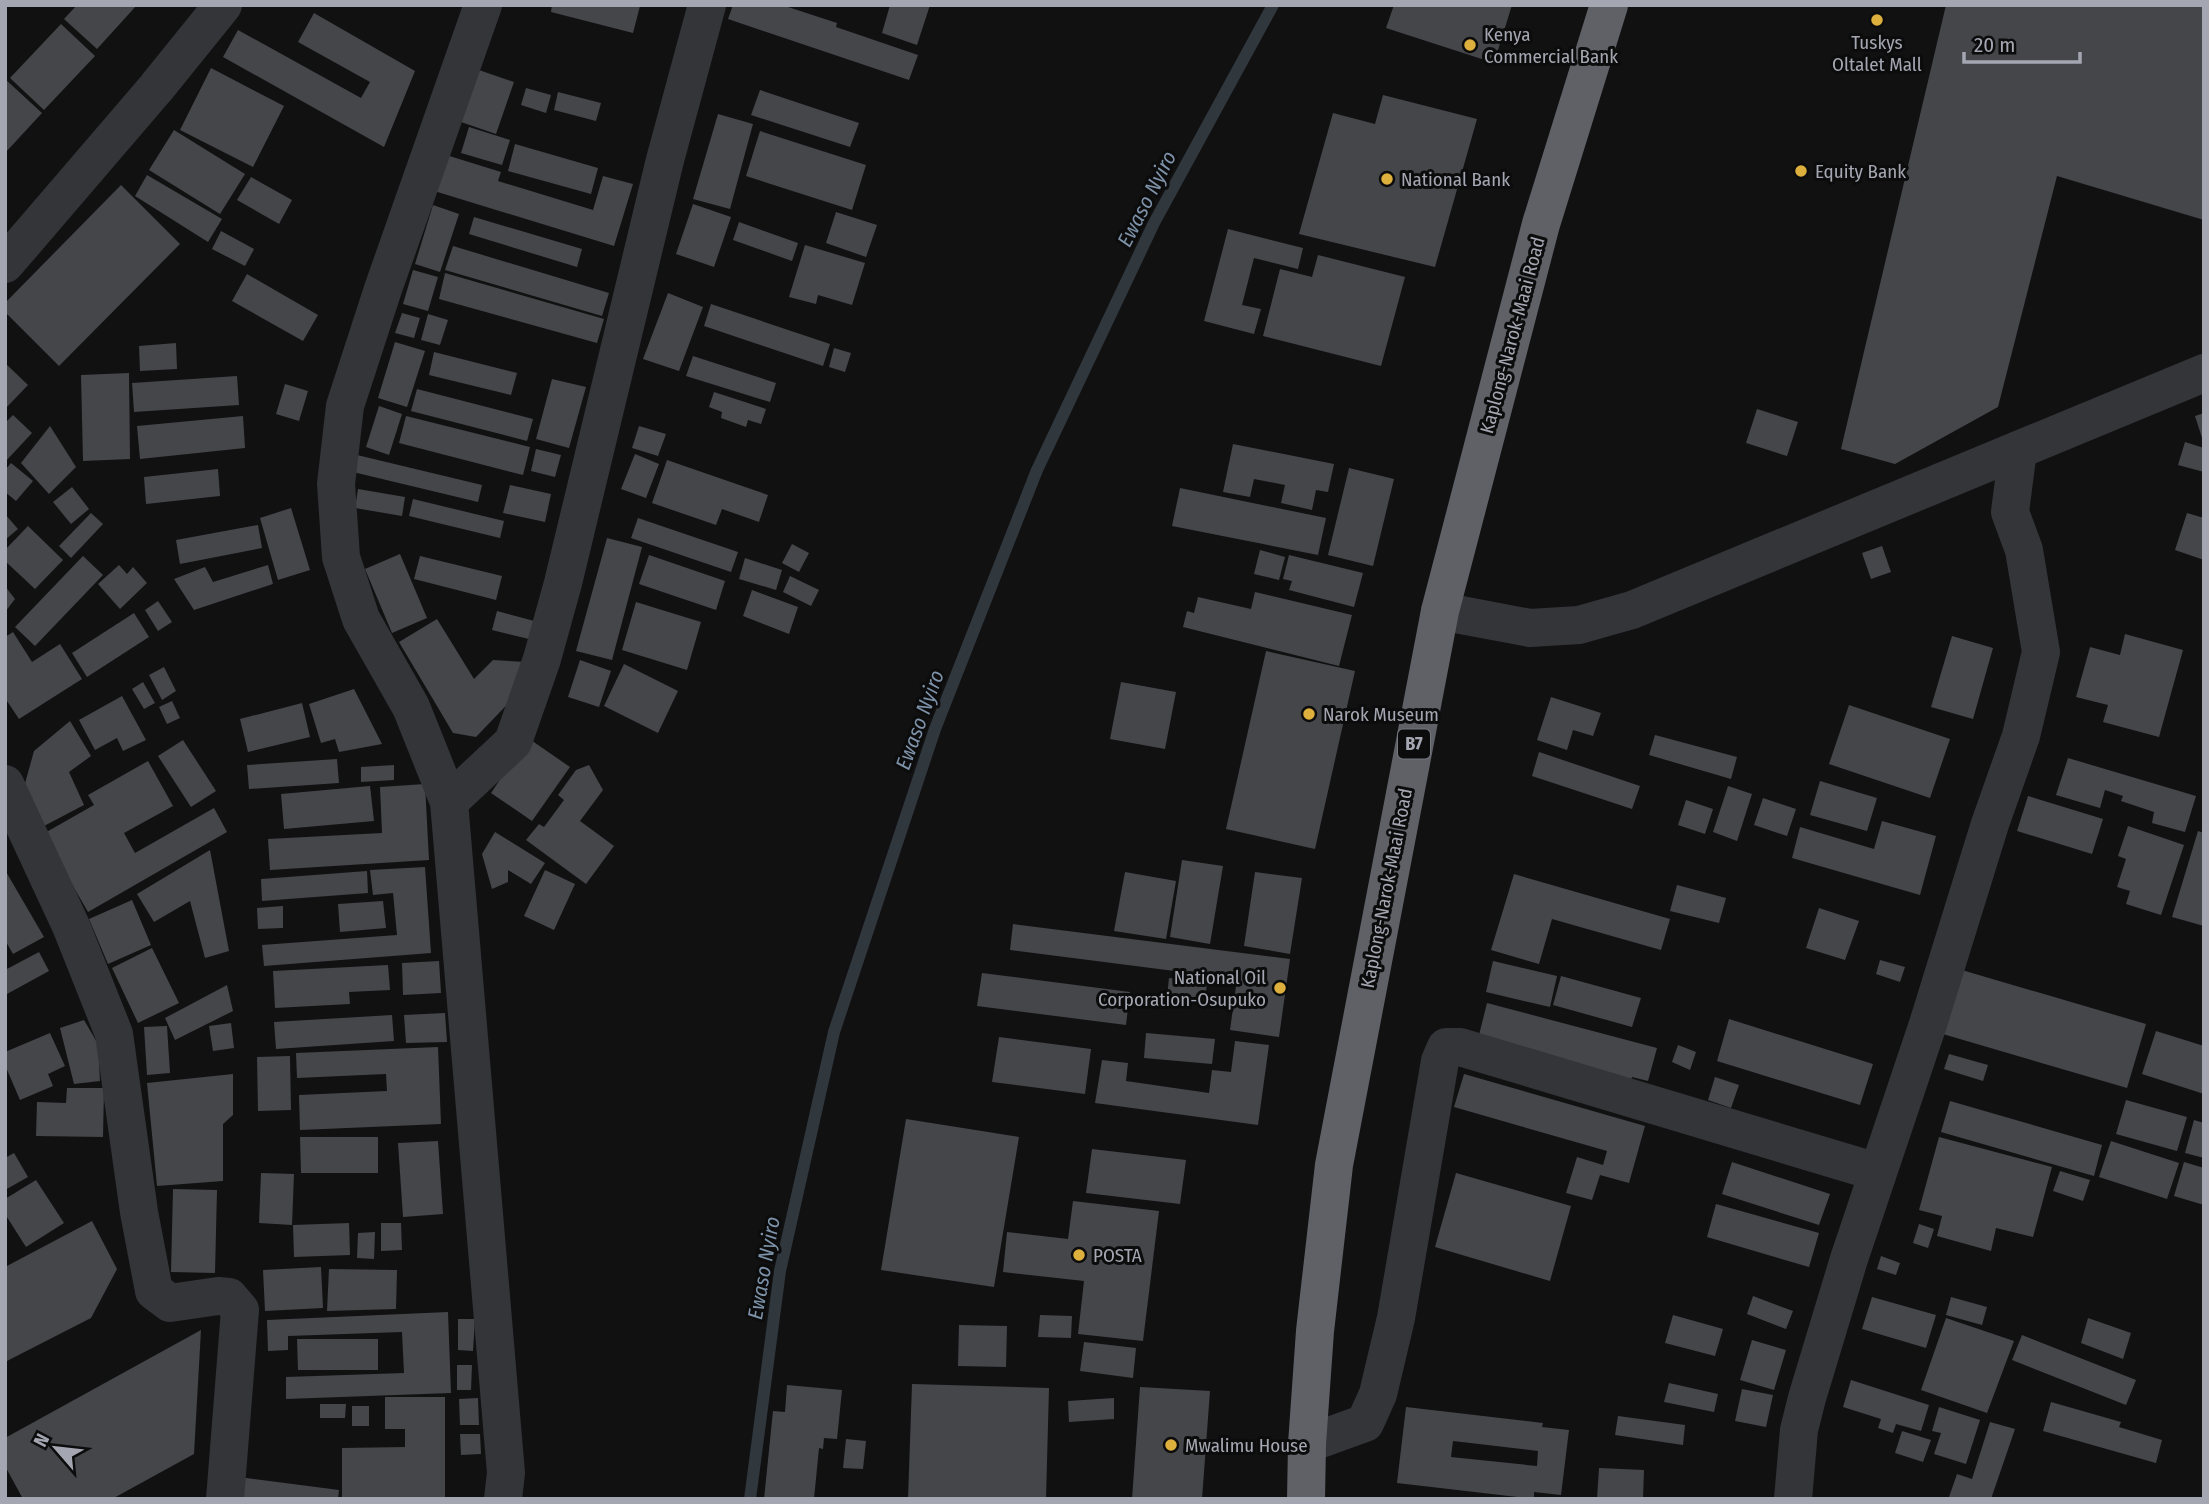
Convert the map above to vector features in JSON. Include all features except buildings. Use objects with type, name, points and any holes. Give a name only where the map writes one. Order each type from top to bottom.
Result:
[{"type":"highway","name":"Kaplong-Narok-Maai Road","points":[[1306,1499],[1315,1331],[1334,1165],[1440,611],[1541,223],[1609,5]]},
{"type":"street","points":[[5,264],[156,88],[223,5]]},
{"type":"street","points":[[483,5],[383,289],[345,406],[336,484],[341,557],[360,619],[411,707],[449,802],[506,1473],[503,1499]]},
{"type":"street","points":[[449,802],[513,742],[542,659],[563,583],[665,160],[707,5]]},
{"type":"street","points":[[1440,611],[1530,628],[1579,625],[1632,610],[2204,373]]},
{"type":"street","points":[[1793,1499],[1799,1430],[1807,1398],[1877,1172],[2021,736],[2041,652],[2024,550],[2010,512],[2018,450]]},
{"type":"street","points":[[5,784],[71,926],[114,1034],[139,1212],[154,1290],[170,1303],[218,1296],[229,1297],[240,1310],[225,1499]]},
{"type":"street","points":[[1307,1444],[1364,1423],[1378,1394],[1395,1318],[1440,1061],[1446,1047],[1460,1047],[1877,1172]]},
{"type":"waterway","name":"Ewaso Nyiro","points":[[750,1499],[780,1271],[834,1032],[935,729],[1037,470],[1154,223],[1273,5]]},
{"type":"place","name":"Tuskys Oltalet Mall","points":[[1877,20]]},
{"type":"place","name":"Kenya Commercial Bank","points":[[1470,45]]},
{"type":"place","name":"Equity Bank","points":[[1801,171]]},
{"type":"place","name":"National Bank","points":[[1387,179]]},
{"type":"place","name":"Narok Museum","points":[[1309,714]]},
{"type":"place","name":"National Oil Corporation-Osupuko","points":[[1280,988]]},
{"type":"place","name":"POSTA","points":[[1079,1255]]},
{"type":"place","name":"Mwalimu House","points":[[1171,1445]]}]
